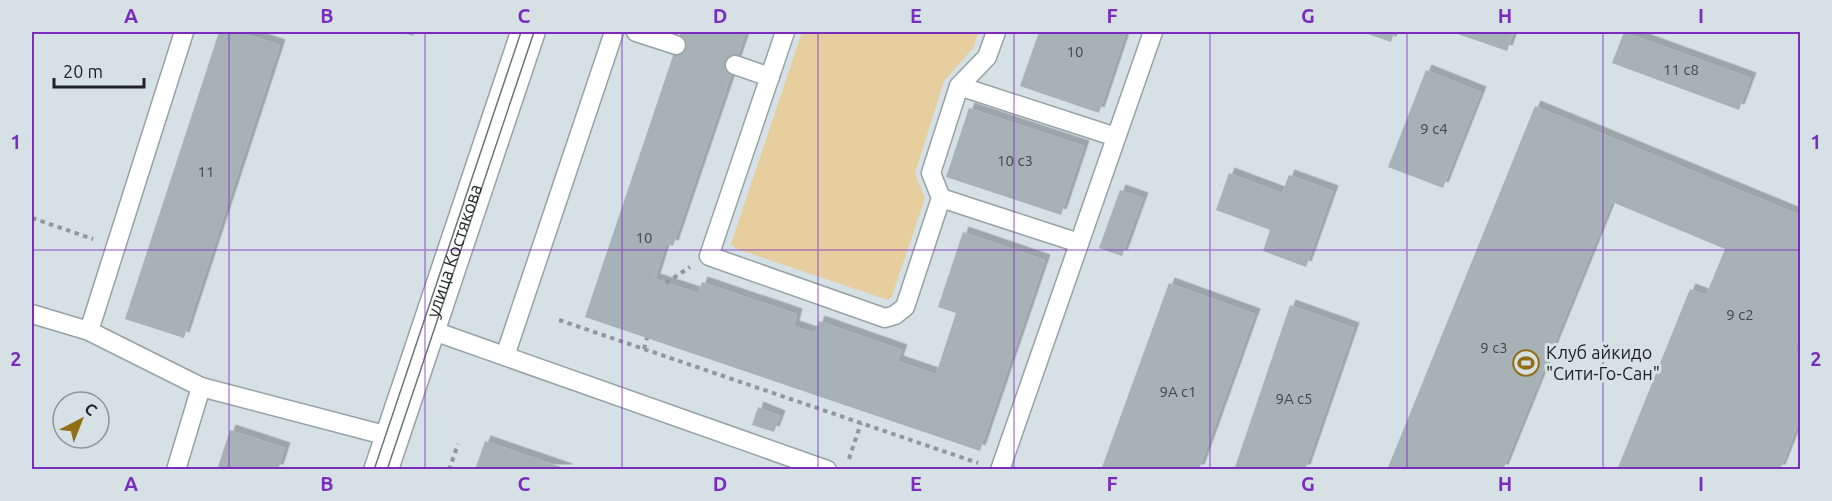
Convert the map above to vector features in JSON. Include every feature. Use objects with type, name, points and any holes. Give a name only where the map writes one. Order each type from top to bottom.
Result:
[{"type":"street","name":"улица Костякова","points":[[381,470],[528,32]]},
{"type":"lane","points":[[89,331],[184,32]]},
{"type":"lane","points":[[505,356],[614,32]]},
{"type":"lane","points":[[636,32],[676,45]]},
{"type":"lane","points":[[785,32],[709,256],[885,318],[895,315],[904,307],[941,198],[931,172],[959,86],[987,57],[996,32]]},
{"type":"lane","points":[[994,468],[1079,243],[1153,32]]},
{"type":"lane","points":[[735,65],[770,77]]},
{"type":"lane","points":[[959,86],[1116,137]]},
{"type":"lane","points":[[941,198],[1079,243]]},
{"type":"lane","points":[[32,314],[89,331],[201,387],[392,437]]},
{"type":"lane","points":[[428,328],[826,470]]},
{"type":"lane","points":[[176,470],[201,387]]},
{"type":"path","points":[[32,218],[116,246]]},
{"type":"path","points":[[559,320],[994,468]]},
{"type":"path","points":[[644,349],[647,338]]},
{"type":"path","points":[[845,470],[861,423]]},
{"type":"path","points":[[449,470],[458,444]]},
{"type":"shaded area","points":[[802,32],[979,32],[973,48],[944,81],[915,173],[925,198],[892,296],[888,300],[737,249],[731,244]]},
{"type":"building","points":[[219,32],[240,32],[280,45],[184,338],[125,319]]},
{"type":"building","points":[[401,32],[415,32],[413,36]]},
{"type":"building","points":[[681,32],[746,32],[673,246],[666,244],[655,279],[698,293],[702,282],[797,314],[794,326],[815,333],[819,321],[902,350],[898,361],[936,374],[956,313],[938,307],[963,232],[1045,260],[980,451],[585,317]]},
{"type":"building","points":[[1039,32],[1126,32],[1099,113],[1020,86]]},
{"type":"building","points":[[1362,32],[1394,32],[1391,42]]},
{"type":"building","points":[[1452,32],[1514,32],[1507,51]]},
{"type":"building","points":[[1624,32],[1751,78],[1739,110],[1612,63]]},
{"type":"building","points":[[1426,70],[1481,92],[1443,188],[1388,167]]},
{"type":"building","points":[[1535,106],[1800,215],[1800,334],[1795,349],[1800,352],[1800,419],[1780,470],[1617,470],[1690,289],[1706,295],[1725,249],[1612,202],[1503,470],[1387,470]]},
{"type":"building","points":[[969,108],[1084,146],[1061,215],[946,177]]},
{"type":"building","points":[[1229,173],[1282,193],[1289,175],[1333,191],[1306,267],[1263,251],[1270,230],[1216,210]]},
{"type":"building","points":[[1120,190],[1143,198],[1122,256],[1099,248]]},
{"type":"building","points":[[1169,283],[1255,314],[1199,470],[1101,470]]},
{"type":"building","points":[[1290,305],[1354,328],[1305,470],[1234,470]]},
{"type":"building","points":[[758,407],[780,416],[774,432],[752,425]]},
{"type":"building","points":[[230,430],[285,448],[278,470],[217,470]]},
{"type":"building","points":[[485,441],[567,469],[567,470],[475,470]]},
{"type":"tram line","points":[[374,470],[521,32]]},
{"type":"tram line","points":[[387,470],[534,32]]},
{"type":"place","name":"Клуб айкидо \"Сити-Го-Сан\"","points":[[1526,363]]}]
